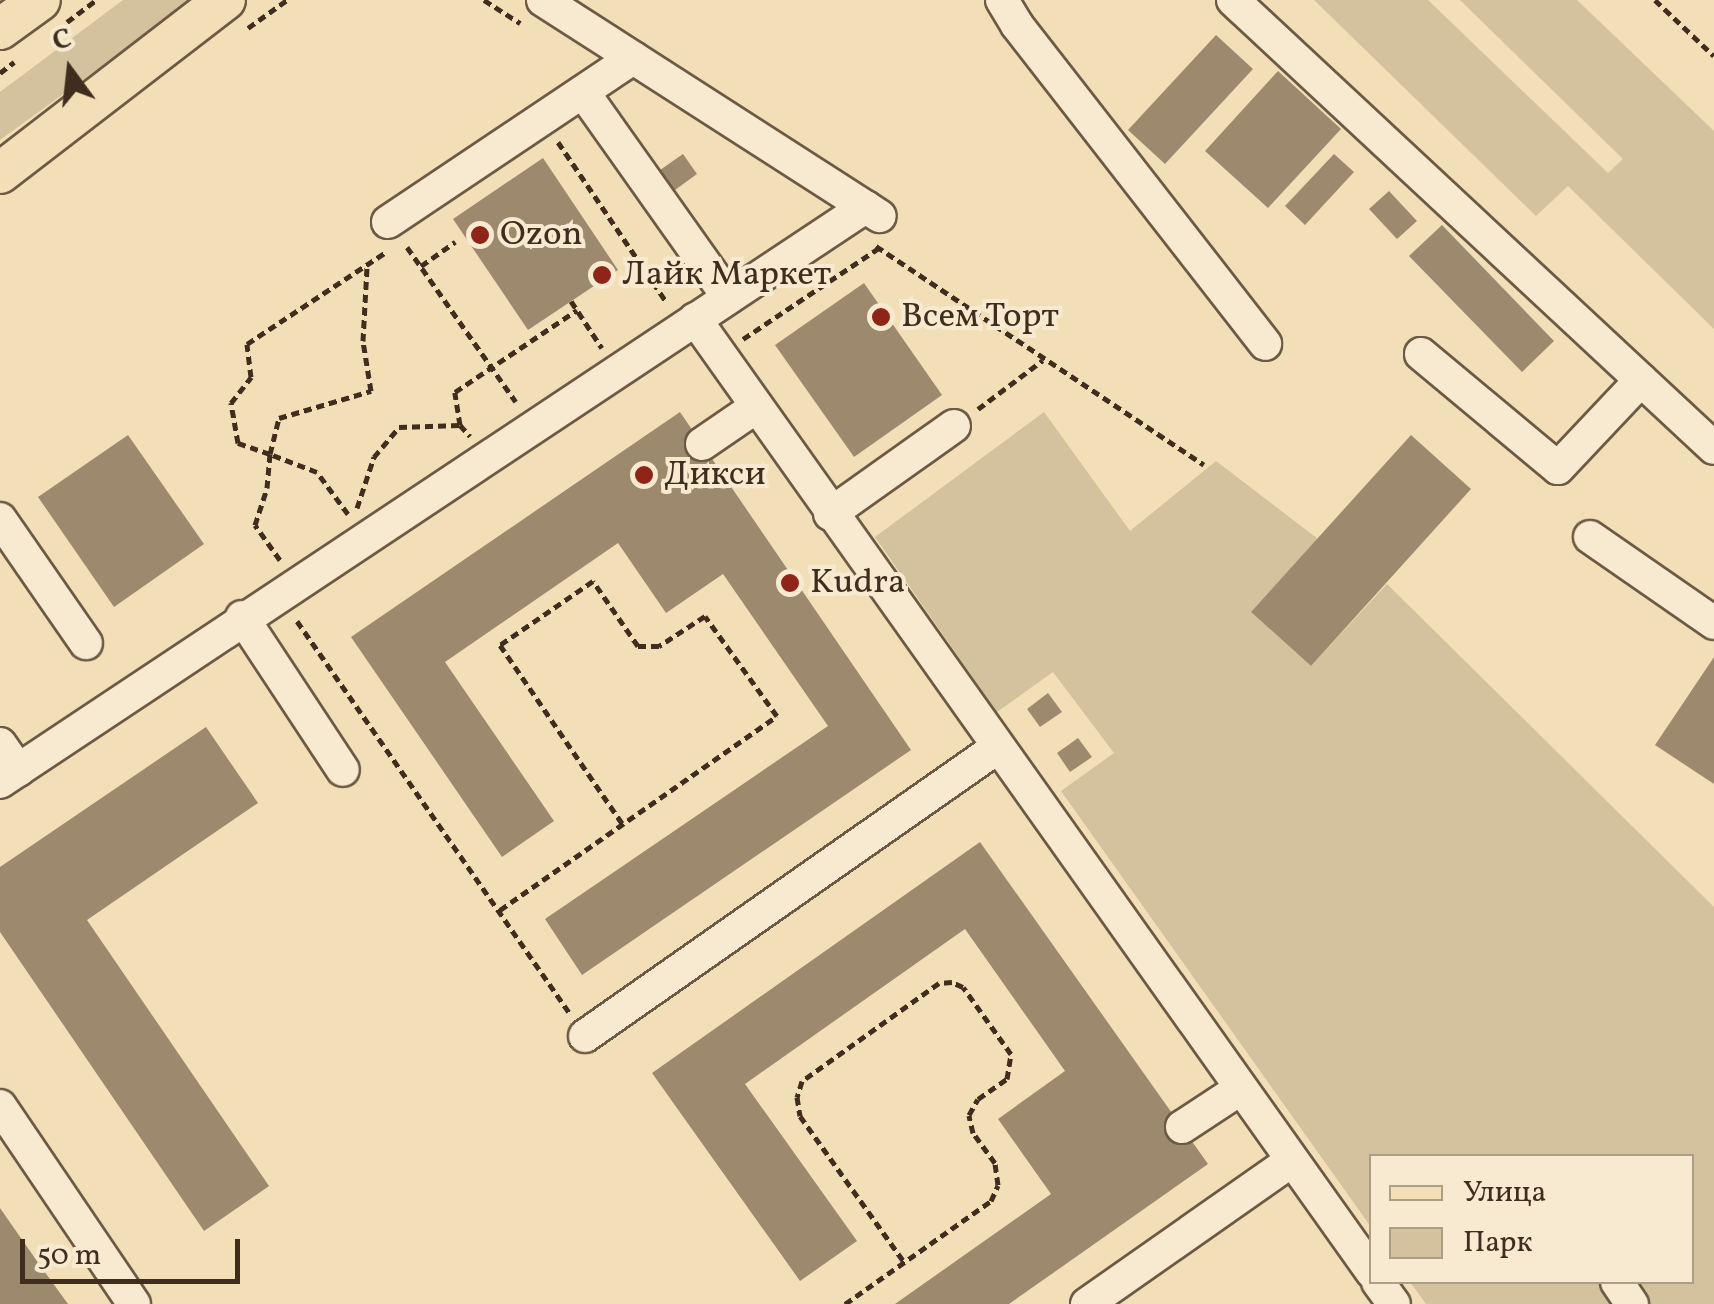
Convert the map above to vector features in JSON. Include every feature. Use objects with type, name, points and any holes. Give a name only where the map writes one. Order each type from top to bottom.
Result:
[{"type":"main road","points":[[0,29],[40,0]]},
{"type":"main road","points":[[0,172],[226,0]]},
{"type":"street","points":[[6,765],[242,616],[683,313],[728,297],[867,224],[633,58],[543,0]]},
{"type":"street","points":[[1002,0],[1016,25],[1265,344]]},
{"type":"street","points":[[1233,0],[1714,448]]},
{"type":"street","points":[[395,231],[547,136],[590,103],[633,58]]},
{"type":"street","points":[[590,103],[728,297]]},
{"type":"street","points":[[683,313],[720,354],[1369,1268]]},
{"type":"street","points":[[1421,354],[1558,468],[1641,380]]},
{"type":"street","points":[[702,444],[756,407]]},
{"type":"street","points":[[830,514],[954,426]]},
{"type":"street","points":[[0,518],[86,643]]},
{"type":"street","points":[[1590,537],[1714,624]]},
{"type":"street","points":[[242,616],[344,770]]},
{"type":"street","points":[[584,1036],[998,747]]},
{"type":"street","points":[[1182,1128],[1240,1090]]},
{"type":"street","points":[[0,1106],[134,1304]]},
{"type":"street","points":[[1087,1304],[1290,1160]]},
{"type":"path","points":[[1655,0],[1714,56]]},
{"type":"path","points":[[590,103],[547,136],[683,313]]},
{"type":"path","points":[[720,354],[867,224],[1044,360],[1204,464]]},
{"type":"path","points":[[460,425],[400,427],[374,457],[352,520],[317,472],[238,443],[231,403],[251,378],[247,344],[367,266],[395,231],[521,408]]},
{"type":"path","points":[[421,267],[456,242]]},
{"type":"path","points":[[285,567],[255,524],[268,488],[270,454],[279,418],[371,392],[363,341],[367,266]]},
{"type":"path","points":[[571,301],[605,352]]},
{"type":"path","points":[[472,438],[460,425],[455,392],[577,310]]},
{"type":"path","points":[[954,426],[1044,360]]},
{"type":"path","points":[[500,910],[777,716],[705,616],[659,646],[638,646],[594,582],[500,645],[622,823]]},
{"type":"path","points":[[298,621],[584,1036]]},
{"type":"path","points":[[845,1304],[991,1201],[998,1185],[994,1163],[974,1133],[969,1115],[978,1100],[1007,1079],[1011,1054],[964,987],[952,982],[940,984],[802,1080],[796,1097],[800,1116],[904,1262]]},
{"type":"green space","points":[[123,0],[193,0],[0,140],[0,92]]},
{"type":"green space","points":[[1314,0],[1428,0],[1608,173],[1623,159],[1460,0],[1577,0],[1714,131],[1714,329],[1568,186],[1536,216]]},
{"type":"green space","points":[[1044,412],[1130,531],[1216,461],[1318,539],[1251,612],[1311,666],[1387,584],[1714,907],[1714,1304],[1426,1304],[1411,1284],[1694,1284],[1694,1154],[1369,1154],[1369,1224],[1061,791],[1114,753],[1053,672],[997,712],[875,537]]},
{"type":"building","points":[[1216,35],[1253,69],[1165,164],[1128,130]]},
{"type":"building","points":[[1278,71],[1341,129],[1268,208],[1205,151]]},
{"type":"building","points":[[683,154],[697,174],[675,190],[660,170]]},
{"type":"building","points":[[1334,154],[1354,172],[1305,225],[1285,206]]},
{"type":"building","points":[[543,158],[618,270],[528,330],[453,219]]},
{"type":"building","points":[[1389,191],[1417,221],[1397,239],[1369,209]]},
{"type":"building","points":[[1442,225],[1554,341],[1522,372],[1409,256]]},
{"type":"building","points":[[864,283],[942,395],[854,457],[775,345]]},
{"type":"building","points":[[680,412],[911,750],[582,975],[545,919],[828,726],[723,574],[666,613],[618,543],[445,662],[554,821],[502,857],[351,637]]},
{"type":"building","points":[[128,435],[204,544],[114,607],[38,497]]},
{"type":"building","points":[[1411,435],[1471,489],[1311,666],[1251,612]]},
{"type":"building","points":[[1714,657],[1714,784],[1655,745]]},
{"type":"building","points":[[1048,693],[1062,712],[1040,727],[1027,709]]},
{"type":"building","points":[[206,727],[258,803],[87,920],[269,1186],[204,1231],[0,932],[0,867]]},
{"type":"building","points":[[1078,738],[1092,757],[1070,772],[1057,753]]},
{"type":"building","points":[[980,842],[1208,1164],[1009,1304],[895,1304],[1051,1194],[998,1119],[1065,1071],[965,929],[745,1084],[857,1241],[800,1281],[652,1073]]},
{"type":"building","points":[[0,1208],[39,1264],[68,1304],[0,1304]]},
{"type":"place","name":"Ozon","points":[[480,235]]},
{"type":"place","name":"Лайк Маркет","points":[[602,275]]},
{"type":"place","name":"Всем Торт","points":[[881,317]]},
{"type":"place","name":"Дикси","points":[[644,475]]},
{"type":"place","name":"Kudra","points":[[790,583]]}]
